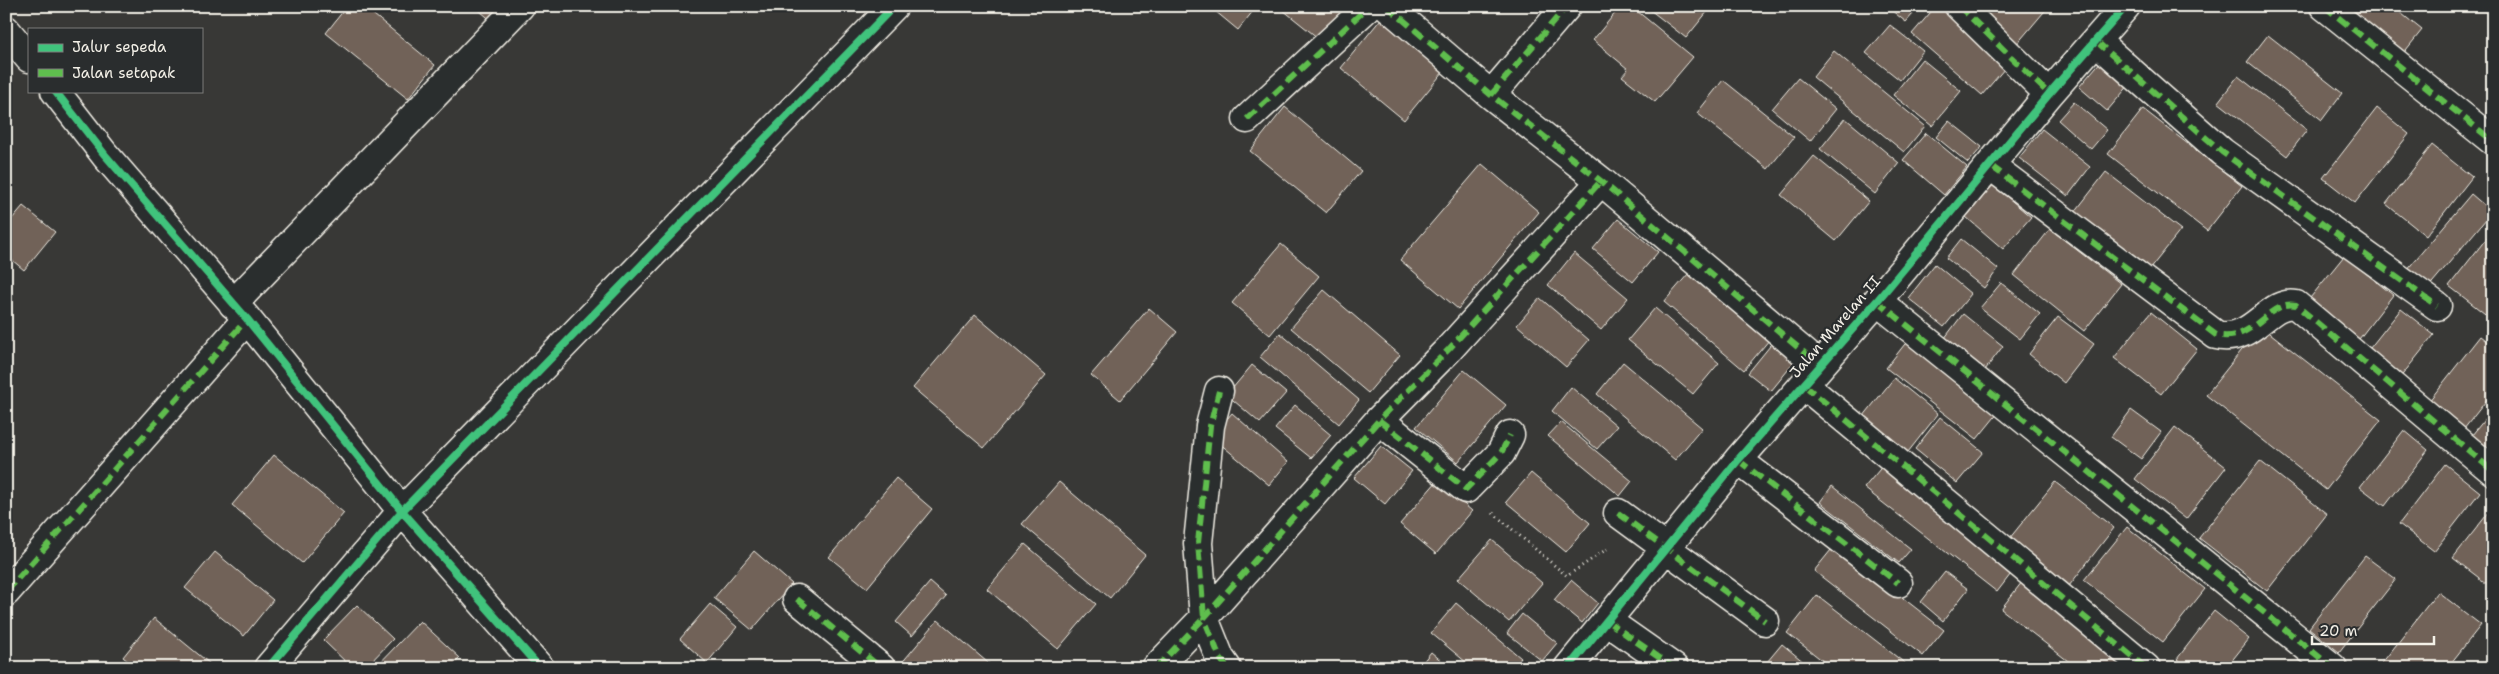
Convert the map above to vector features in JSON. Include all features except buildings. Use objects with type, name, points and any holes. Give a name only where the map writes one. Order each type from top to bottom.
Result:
[{"type":"street","points":[[6,592],[240,311],[520,6]]},
{"type":"street","points":[[268,668],[402,511],[894,6]]},
{"type":"street","points":[[1247,119],[1369,6]]},
{"type":"street","points":[[1387,6],[1491,95],[1601,181],[1812,375],[2146,668]]},
{"type":"street","points":[[1491,95],[1567,6]]},
{"type":"street","points":[[1959,6],[2049,94]]},
{"type":"street","name":"Jalan Marelan II","points":[[1568,668],[1738,460],[1877,301],[2049,94],[2126,6]]},
{"type":"street","points":[[2324,6],[2493,141]]},
{"type":"street","points":[[6,30],[28,57]]},
{"type":"street","points":[[2096,41],[2222,152],[2437,306]]},
{"type":"street","points":[[55,92],[105,155],[240,311],[402,511],[540,668]]},
{"type":"street","points":[[1991,166],[2216,335],[2226,338],[2242,334],[2282,306],[2296,305],[2493,471]]},
{"type":"street","points":[[1156,668],[1204,618],[1379,420],[1449,349],[1601,181]]},
{"type":"street","points":[[1877,301],[2333,668]]},
{"type":"street","points":[[1219,391],[1210,426],[1198,543],[1204,618],[1220,658],[1227,668]]},
{"type":"street","points":[[1379,420],[1466,489],[1501,453],[1510,435]]},
{"type":"street","points":[[1738,460],[1898,583]]},
{"type":"street","points":[[1618,513],[1765,620]]},
{"type":"street","points":[[797,599],[881,668]]},
{"type":"street","points":[[1607,621],[1674,668]]},
{"type":"path","points":[[1466,489],[1567,576]]},
{"type":"marked path","points":[[1247,119],[1369,6]]},
{"type":"marked path","points":[[1387,6],[1491,95],[1601,181],[1820,366]]},
{"type":"marked path","points":[[1491,95],[1567,6]]},
{"type":"marked path","points":[[1959,6],[2049,94]]},
{"type":"marked path","points":[[2324,6],[2493,141]]},
{"type":"marked path","points":[[2096,41],[2222,152],[2437,306]]},
{"type":"marked path","points":[[1991,166],[2216,335],[2229,336],[2241,333],[2251,328],[2277,308],[2286,305],[2296,305],[2493,471]]},
{"type":"marked path","points":[[1227,668],[1220,658],[1204,618],[1379,420],[1449,349],[1601,181]]},
{"type":"marked path","points":[[1877,301],[2333,668]]},
{"type":"marked path","points":[[6,592],[247,319]]},
{"type":"marked path","points":[[1804,385],[2146,668]]},
{"type":"marked path","points":[[1156,668],[1204,618],[1198,543],[1210,426],[1219,391]]},
{"type":"marked path","points":[[1379,420],[1466,489],[1501,453],[1510,435]]},
{"type":"marked path","points":[[1738,460],[1898,583]]},
{"type":"marked path","points":[[1618,513],[1765,621]]},
{"type":"marked path","points":[[797,599],[881,668]]},
{"type":"marked path","points":[[1607,621],[1674,668]]},
{"type":"cycle path","points":[[268,668],[402,511],[894,6]]},
{"type":"cycle path","points":[[1568,668],[1738,460],[1877,301],[2049,94],[2126,6]]},
{"type":"cycle path","points":[[56,92],[105,155],[247,319],[402,511],[540,668]]}]
